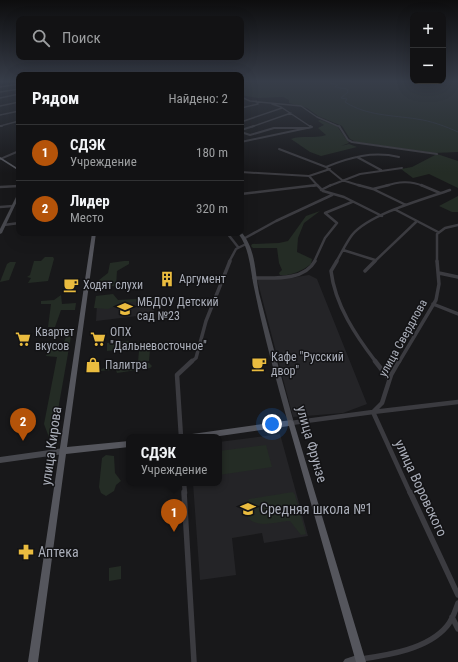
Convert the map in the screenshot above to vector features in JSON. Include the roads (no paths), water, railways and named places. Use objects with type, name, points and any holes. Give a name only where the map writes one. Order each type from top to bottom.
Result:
[{"type":"main road","points":[[1,160],[16,168]]},
{"type":"main road","points":[[0,233],[16,200]]},
{"type":"main road","name":"улица Кирова","points":[[33,662],[94,236]]},
{"type":"main road","points":[[242,236],[246,241]]},
{"type":"main road","name":"улица Фрунзе","points":[[246,241],[291,423],[361,661]]},
{"type":"main road","points":[[213,434],[291,423]]},
{"type":"main road","points":[[0,460],[126,444]]},
{"type":"main road","points":[[348,662],[361,661]]},
{"type":"street","points":[[0,115],[12,112]]},
{"type":"street","points":[[244,121],[271,112]]},
{"type":"street","points":[[310,112],[340,126],[348,140],[352,142],[437,154]]},
{"type":"street","points":[[244,130],[291,113],[312,127],[244,141]]},
{"type":"street","points":[[0,126],[16,122]]},
{"type":"street","points":[[244,133],[250,136],[274,128],[308,128]]},
{"type":"street","points":[[280,149],[326,167],[342,180],[373,189],[406,205]]},
{"type":"street","points":[[1,160],[16,152]]},
{"type":"street","points":[[326,167],[356,157],[377,153],[399,157]]},
{"type":"street","points":[[356,157],[382,170]]},
{"type":"street","points":[[321,190],[336,181],[382,170],[402,168]]},
{"type":"street","points":[[244,172],[309,176],[330,169]]},
{"type":"street","points":[[309,176],[321,190],[332,195],[340,196],[382,216]]},
{"type":"street","points":[[373,189],[398,182],[415,182],[440,193]]},
{"type":"street","points":[[244,194],[317,185]]},
{"type":"street","points":[[0,187],[16,186]]},
{"type":"street","points":[[389,379],[352,327],[339,301],[331,271],[357,230],[406,205],[450,190]]},
{"type":"street","points":[[181,434],[177,375],[196,358],[208,315],[231,258],[238,247],[276,221],[332,195]]},
{"type":"street","points":[[254,278],[292,276],[311,267],[328,231],[337,223],[325,214],[352,202]]},
{"type":"street","points":[[0,207],[13,206]]},
{"type":"street","points":[[396,210],[416,222],[438,232],[447,227],[458,225]]},
{"type":"street","points":[[365,271],[416,222]]},
{"type":"street","points":[[4,225],[16,223]]},
{"type":"street","name":"улица Свердлова","points":[[373,412],[382,403],[389,379],[433,304],[439,291],[439,273],[435,251],[438,232]]},
{"type":"street","points":[[229,236],[238,247]]},
{"type":"street","points":[[343,250],[375,260]]},
{"type":"street","points":[[439,273],[458,277]]},
{"type":"street","points":[[433,304],[458,314]]},
{"type":"street","points":[[291,423],[458,402]]},
{"type":"street","name":"улица Воровского","points":[[373,412],[458,595]]},
{"type":"street","points":[[184,486],[194,662]]},
{"type":"street","points":[[361,661],[412,648],[438,634],[447,626],[458,604]]},
{"type":"street","points":[[452,617],[458,628]]},
{"type":"waterway","points":[[371,112],[427,121],[458,132]]},
{"type":"place","name":"Аргумент","points":[[167,279]]},
{"type":"place","name":"Ходят слухи","points":[[71,285]]},
{"type":"place","name":"МБДОУ Детский сад №23","points":[[125,309]]},
{"type":"place","name":"Квартет вкусов","points":[[23,339]]},
{"type":"place","name":"ОПХ \"Дальневосточное\"","points":[[98,339]]},
{"type":"place","name":"Кафе \"Русский двор\"","points":[[259,364]]},
{"type":"place","name":"Палитра","points":[[93,365]]},
{"type":"place","name":"Лидер","points":[[23,441]]},
{"type":"place","name":"Средняя школа №1","points":[[248,509]]},
{"type":"place","name":"СДЭК","points":[[174,532]]},
{"type":"place","name":"Аптека","points":[[26,552]]}]
